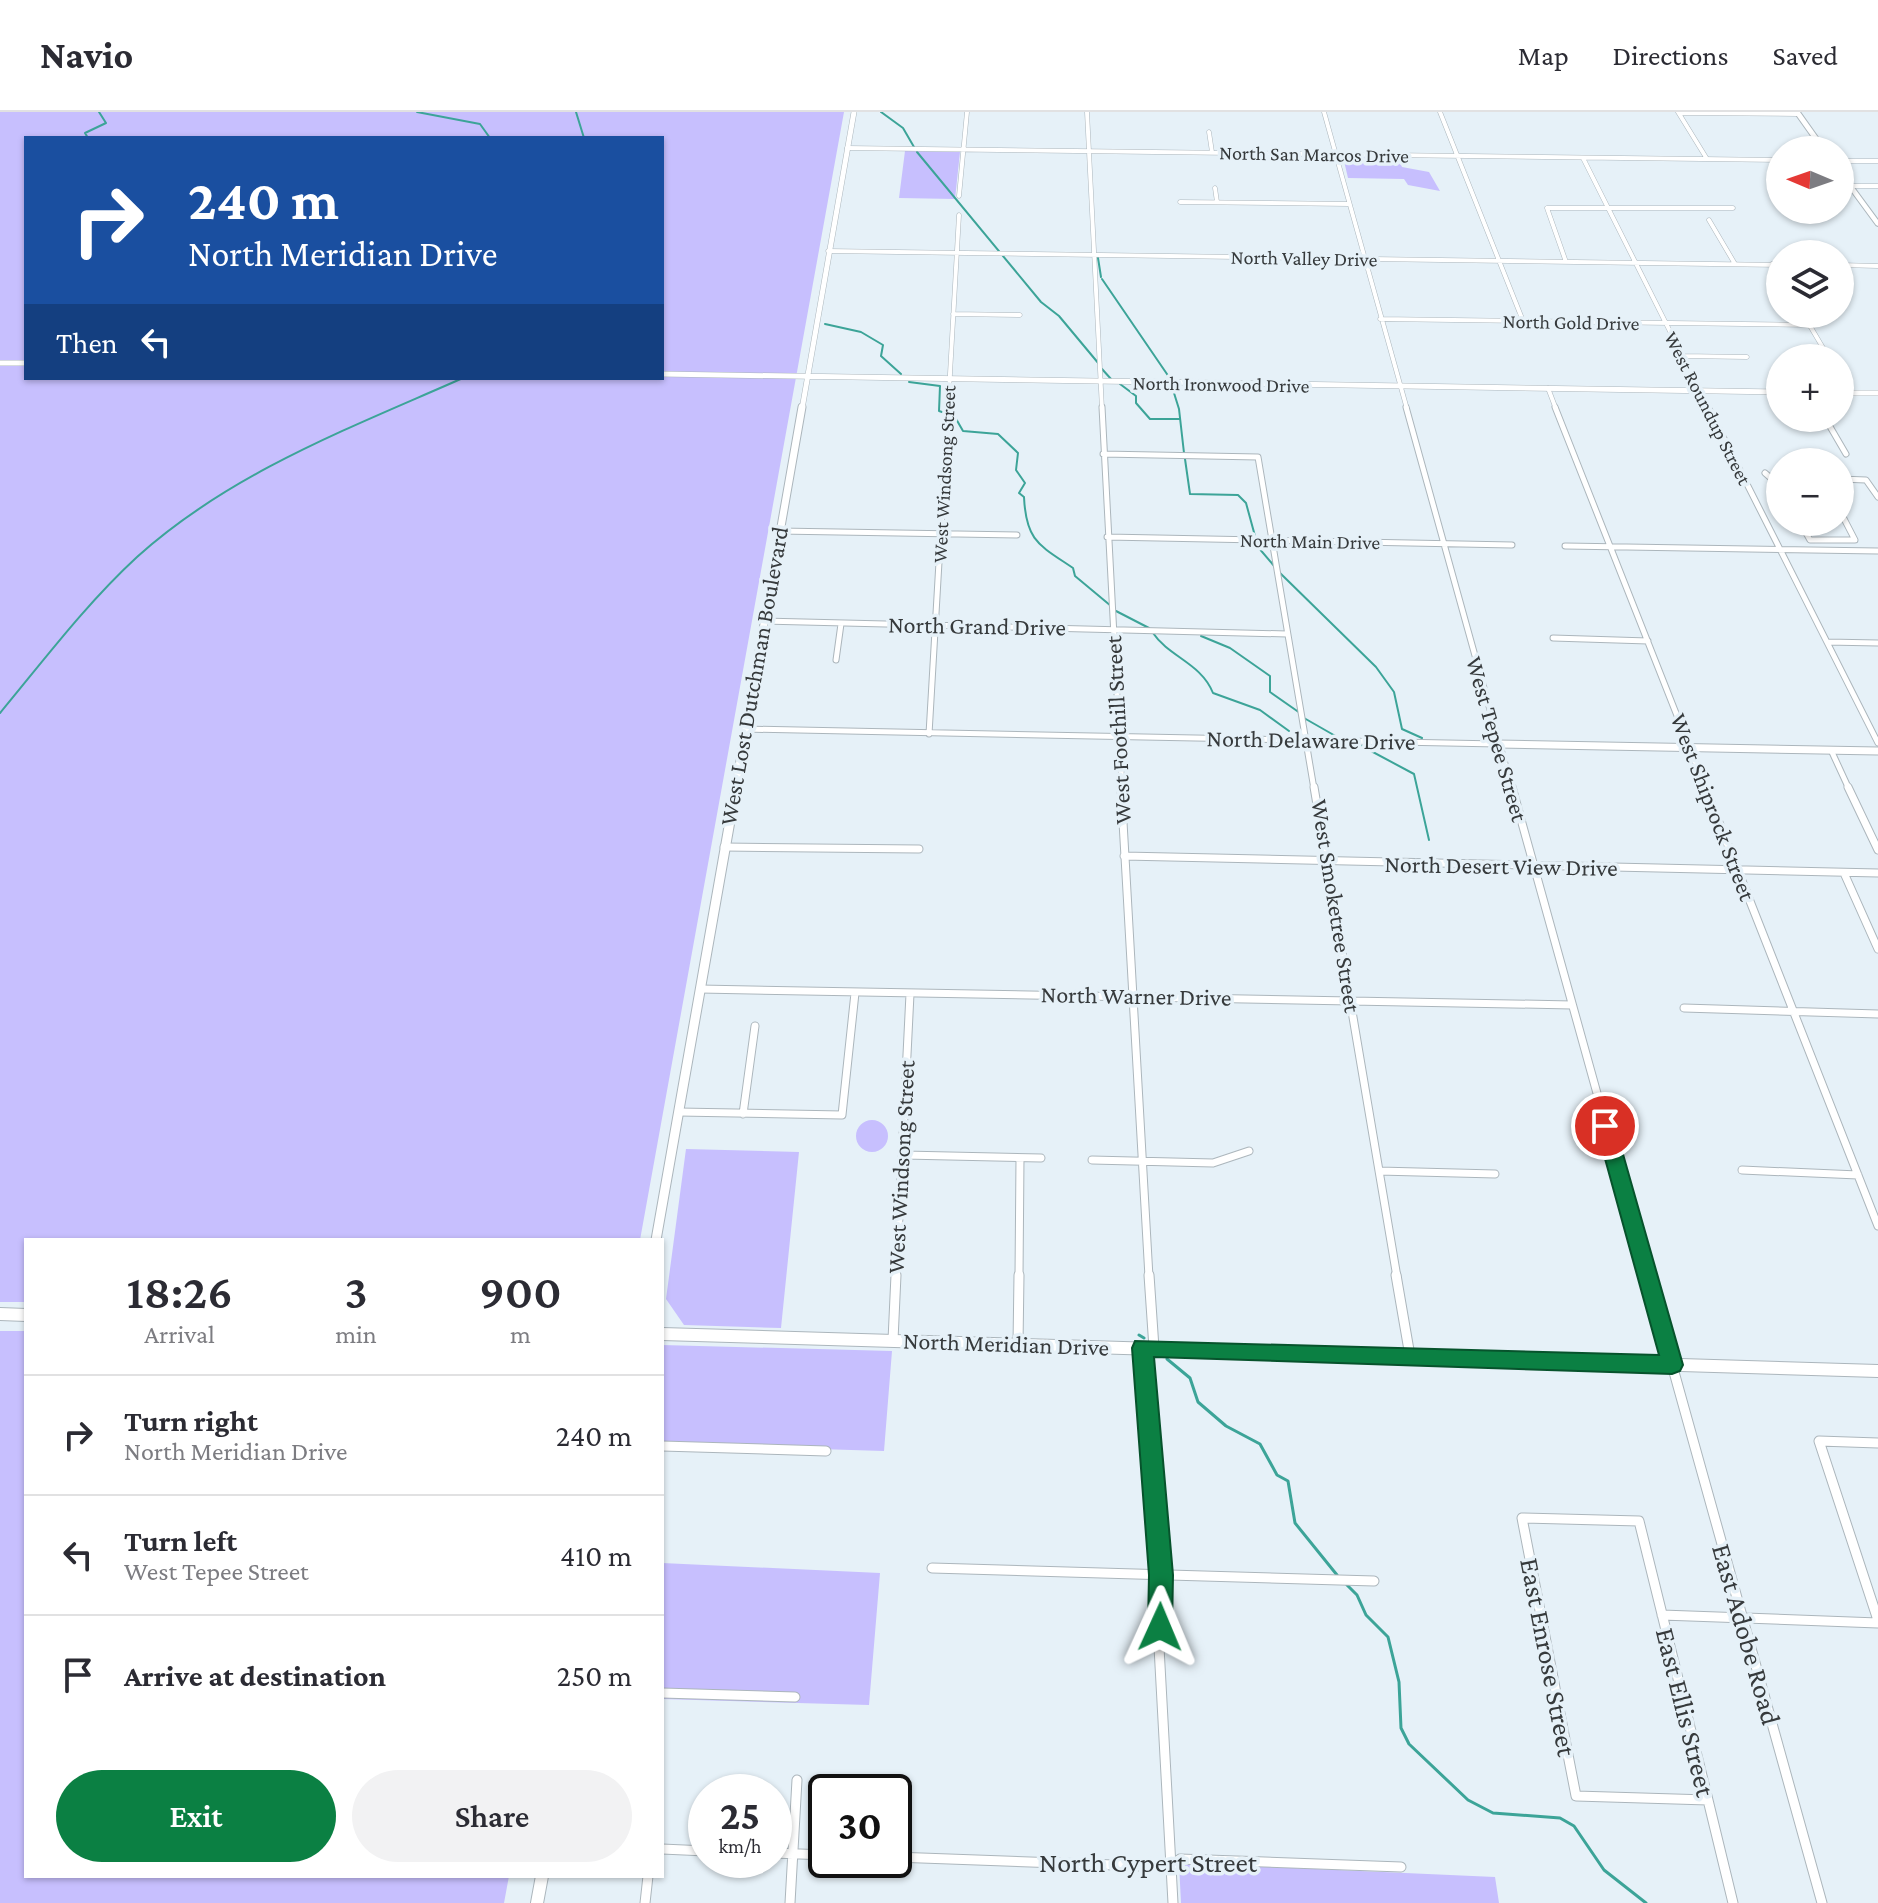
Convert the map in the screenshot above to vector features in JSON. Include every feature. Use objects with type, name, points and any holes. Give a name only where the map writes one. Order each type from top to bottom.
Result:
[{"type":"main road","points":[[1797,113],[1814,136]]},
{"type":"main road","points":[[1854,191],[1878,224]]},
{"type":"street","name":"West Lost Dutchman Boulevard","points":[[656,1238],[805,376],[854,112]]},
{"type":"street","points":[[959,196],[967,112]]},
{"type":"street","name":"West Foothill Street","points":[[1087,112],[1161,1575],[1159,1647],[1173,1903]]},
{"type":"street","name":"West Tepee Street","points":[[1324,112],[1672,1365]]},
{"type":"street","points":[[1440,112],[1523,321]]},
{"type":"street","points":[[1678,113],[1797,113]]},
{"type":"street","points":[[1678,113],[1707,159]]},
{"type":"street","points":[[1209,132],[1212,152]]},
{"type":"street","name":"North San Marcos Drive","points":[[847,148],[1766,160]]},
{"type":"street","name":"West Roundup Street","points":[[1583,158],[1878,743]]},
{"type":"street","points":[[1854,161],[1878,161]]},
{"type":"street","points":[[1854,186],[1878,186]]},
{"type":"street","points":[[1215,188],[1217,202]]},
{"type":"street","points":[[1180,202],[1349,204]]},
{"type":"street","points":[[1566,262],[1547,208],[1733,208]]},
{"type":"street","name":"West Windsong Street","points":[[929,734],[959,215]]},
{"type":"street","points":[[1709,220],[1735,264]]},
{"type":"street","name":"North Valley Drive","points":[[828,251],[1766,264]]},
{"type":"street","points":[[1854,265],[1878,266]]},
{"type":"street","points":[[953,314],[1020,315]]},
{"type":"street","name":"North Gold Drive","points":[[1380,319],[1766,324]]},
{"type":"street","points":[[1682,356],[1747,357]]},
{"type":"street","points":[[0,363],[24,363]]},
{"type":"street","name":"North Ironwood Drive","points":[[664,374],[1766,392]]},
{"type":"street","name":"West Shiprock Street","points":[[1548,388],[1878,1226]]},
{"type":"street","points":[[1854,393],[1878,393]]},
{"type":"street","name":"West Smoketree Street","points":[[1103,454],[1258,457],[1329,862],[1410,1356]]},
{"type":"street","points":[[1854,480],[1866,480],[1878,497]]},
{"type":"street","points":[[779,531],[1017,535]]},
{"type":"street","points":[[1808,536],[1810,540],[1855,540],[1853,536]]},
{"type":"street","name":"North Main Drive","points":[[1107,537],[1512,545]]},
{"type":"street","points":[[1565,546],[1878,551]]},
{"type":"street","name":"North Grand Drive","points":[[763,621],[1287,634]]},
{"type":"street","points":[[836,660],[841,624]]},
{"type":"street","points":[[1553,638],[1648,641]]},
{"type":"street","points":[[1827,642],[1878,643]]},
{"type":"street","name":"North Delaware Drive","points":[[745,729],[1878,751]]},
{"type":"street","points":[[1831,750],[1878,850]]},
{"type":"street","points":[[724,847],[919,849]]},
{"type":"street","name":"North Desert View Drive","points":[[1124,856],[1878,873]]},
{"type":"street","points":[[1844,873],[1878,949]]},
{"type":"street","name":"North Warner Drive","points":[[700,989],[1572,1005]]},
{"type":"street","points":[[679,1112],[842,1115],[855,993]]},
{"type":"street","name":"West Windsong Street","points":[[893,1340],[910,994]]},
{"type":"street","points":[[1684,1008],[1878,1014]]},
{"type":"street","points":[[743,1114],[755,1026]]},
{"type":"street","points":[[1092,1160],[1213,1163],[1249,1151]]},
{"type":"street","points":[[904,1155],[1041,1158]]},
{"type":"street","points":[[1018,1344],[1020,1158]]},
{"type":"street","points":[[1742,1170],[1858,1175]]},
{"type":"street","points":[[1379,1171],[1495,1174]]},
{"type":"street","points":[[0,1314],[24,1315]]},
{"type":"street","name":"North Meridian Drive","points":[[664,1334],[1878,1371]]},
{"type":"street","name":"East Adobe Road","points":[[1672,1365],[1822,1903]]},
{"type":"street","points":[[1662,1615],[1878,1622],[1819,1441],[1878,1443]]},
{"type":"street","points":[[664,1446],[826,1451]]},
{"type":"street","name":"East Ellis Street","points":[[1522,1518],[1639,1521],[1733,1903]]},
{"type":"street","name":"East Enrose Street","points":[[1522,1518],[1576,1796],[1708,1800]]},
{"type":"street","points":[[932,1568],[1374,1581]]},
{"type":"street","points":[[664,1693],[795,1697]]},
{"type":"street","points":[[797,1780],[792,1854],[808,1854]]},
{"type":"street","points":[[664,1849],[688,1850]]},
{"type":"street","name":"North Cypert Street","points":[[912,1858],[1171,1867],[1180,1859],[1401,1867]]},
{"type":"street","points":[[537,1903],[542,1878]]},
{"type":"street","points":[[645,1903],[648,1878]]},
{"type":"street","points":[[790,1903],[791,1878]]},
{"type":"shaded area","points":[[0,112],[844,112],[640,1238],[24,1238],[24,1302],[0,1302]]},
{"type":"shaded area","points":[[905,151],[960,152],[955,199],[899,198]]},
{"type":"shaded area","points":[[1349,156],[1398,157],[1402,167],[1429,172],[1440,191],[1408,185],[1404,179],[1348,178],[1344,161]]},
{"type":"shaded area","points":[[872,1120],[883,1125],[888,1136],[883,1147],[872,1152],[861,1147],[856,1136],[861,1125]]},
{"type":"shaded area","points":[[686,1149],[799,1152],[781,1328],[684,1325],[666,1299]]},
{"type":"shaded area","points":[[0,1331],[24,1331],[24,1878],[509,1878],[504,1903],[0,1903]]},
{"type":"shaded area","points":[[664,1345],[892,1351],[884,1451],[664,1444]]},
{"type":"shaded area","points":[[664,1563],[880,1573],[869,1705],[664,1699]]},
{"type":"shaded area","points":[[1179,1863],[1495,1877],[1499,1903],[1181,1903]]},
{"type":"waterway","points":[[87,136],[85,133],[106,123],[99,112]]},
{"type":"waterway","points":[[417,112],[480,124],[489,136]]},
{"type":"waterway","points":[[576,112],[583,136]]},
{"type":"waterway","points":[[881,112],[903,128],[914,147]]},
{"type":"waterway","points":[[917,152],[1041,302],[1059,316],[1099,364]]},
{"type":"waterway","points":[[1098,258],[1101,277]]},
{"type":"waterway","points":[[1102,279],[1169,377],[1179,409],[1184,453]]},
{"type":"waterway","points":[[825,324],[861,332],[883,345],[881,356],[901,374]]},
{"type":"waterway","points":[[1102,369],[1111,379]]},
{"type":"waterway","points":[[0,713],[100,594],[173,527],[211,501],[292,455],[458,380]]},
{"type":"waterway","points":[[909,382],[940,386],[939,411],[942,412]]},
{"type":"waterway","points":[[1120,384],[1136,396],[1136,403],[1150,419],[1180,419]]},
{"type":"waterway","points":[[955,417],[963,431],[998,434],[1018,453],[1016,470],[1025,483],[1019,493],[1024,497],[1031,533],[1043,547],[1073,568],[1075,576],[1111,606]]},
{"type":"waterway","points":[[1185,459],[1190,494],[1238,495],[1246,503],[1258,547],[1275,567]]},
{"type":"waterway","points":[[1279,572],[1376,667],[1394,692],[1402,729],[1422,738]]},
{"type":"waterway","points":[[1116,611],[1149,628]]},
{"type":"waterway","points":[[1153,633],[1201,674],[1213,693],[1260,710],[1289,731]]},
{"type":"waterway","points":[[1201,636],[1230,648],[1270,676],[1270,692],[1300,713]]},
{"type":"waterway","points":[[1304,718],[1339,738]]},
{"type":"waterway","points":[[1356,743],[1414,774],[1429,840]]},
{"type":"waterway","points":[[1139,1335],[1144,1338]]},
{"type":"waterway","points":[[1167,1359],[1190,1378],[1198,1402],[1226,1426],[1260,1444],[1277,1475],[1288,1481],[1295,1523],[1337,1575]]},
{"type":"waterway","points":[[1347,1585],[1357,1595],[1366,1615],[1388,1637],[1399,1682],[1401,1728],[1409,1744],[1468,1800],[1493,1813],[1560,1818],[1574,1826],[1604,1870],[1646,1903]]},
{"type":"route","points":[[1160,1627],[1161,1575],[1143,1348],[1672,1365],[1605,1126]]}]
